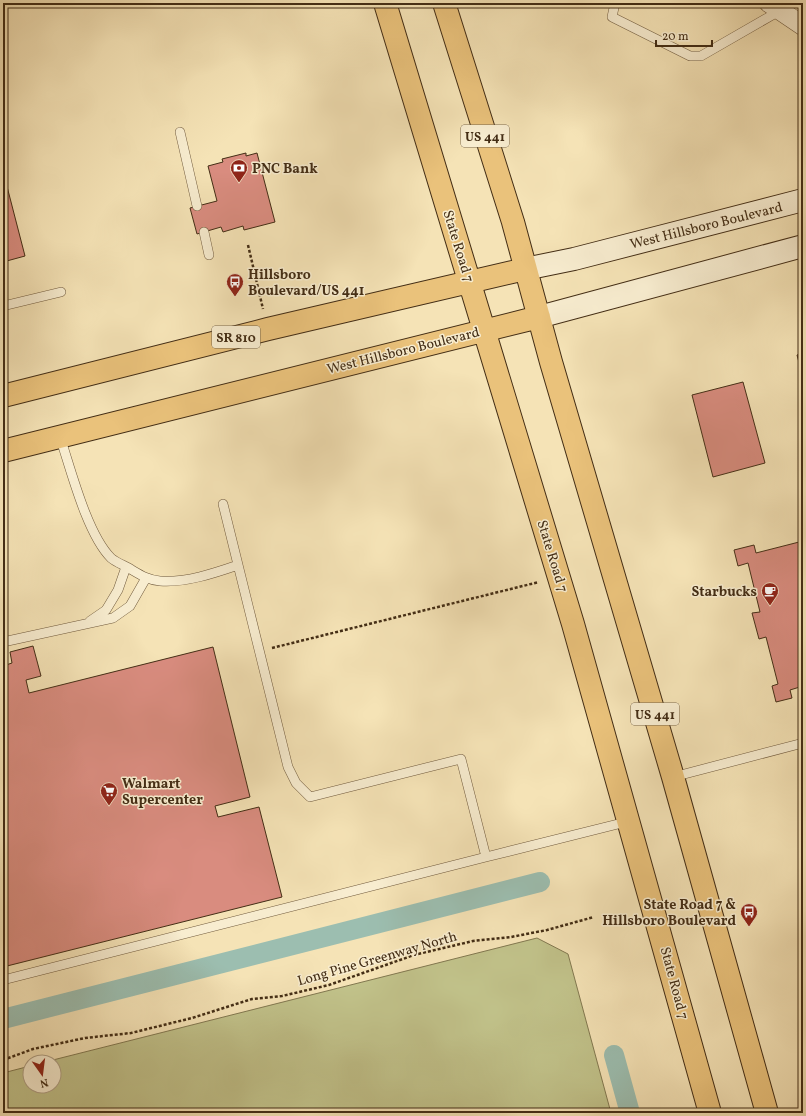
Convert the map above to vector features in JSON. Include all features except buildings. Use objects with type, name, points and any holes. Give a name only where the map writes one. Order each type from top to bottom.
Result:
[{"type":"main road","name":"State Road 7","points":[[384,3],[485,329],[573,624],[630,821],[710,1113]]},
{"type":"main road","name":"US 441","points":[[444,3],[510,215],[538,317],[673,777],[767,1113]]},
{"type":"main road","name":"West Hillsboro Boulevard","points":[[3,396],[268,329],[525,269]]},
{"type":"main road","name":"West Hillsboro Boulevard","points":[[3,451],[485,329],[538,317]]},
{"type":"street","points":[[777,6],[803,26]]},
{"type":"street","name":"West Hillsboro Boulevard","points":[[525,269],[574,259],[803,200]]},
{"type":"street","name":"West Hillsboro Boulevard","points":[[538,317],[803,246]]},
{"type":"lane","points":[[614,3],[612,17],[690,56],[702,56],[777,6]]},
{"type":"lane","points":[[180,132],[198,206]]},
{"type":"lane","points":[[204,232],[209,255]]},
{"type":"lane","points":[[3,306],[61,292]]},
{"type":"lane","points":[[60,437],[84,508],[96,537],[111,558],[146,578],[161,581],[185,579],[222,571],[238,565]]},
{"type":"lane","points":[[223,504],[288,767],[296,783],[310,797],[461,759],[486,857]]},
{"type":"lane","points":[[88,623],[106,610],[118,590],[126,567]]},
{"type":"lane","points":[[3,642],[113,618],[130,606],[146,578]]},
{"type":"lane","points":[[673,777],[803,743]]},
{"type":"lane","points":[[3,980],[630,821]]},
{"type":"path","points":[[248,245],[268,329]]},
{"type":"path","points":[[260,651],[522,586]]},
{"type":"path","name":"Long Pine Greenway North","points":[[3,1060],[33,1049],[86,1038],[131,1033],[192,1018],[252,999],[282,996],[329,985],[414,955],[473,941],[518,936],[594,917]]},
{"type":"green space","points":[[537,938],[568,954],[611,1113],[3,1113],[3,1073],[22,1068],[22,1094],[62,1094],[62,1058]]},
{"type":"waterway","points":[[3,1019],[540,882]]},
{"type":"waterway","points":[[614,1055],[630,1113]]},
{"type":"place","name":"PNC Bank","points":[[239,183]]},
{"type":"place","name":"Hillsboro Boulevard/US 441","points":[[235,297]]},
{"type":"place","name":"Starbucks","points":[[770,606]]},
{"type":"place","name":"Walmart Supercenter","points":[[109,806]]},
{"type":"place","name":"State Road 7 & Hillsboro Boulevard","points":[[749,927]]}]
